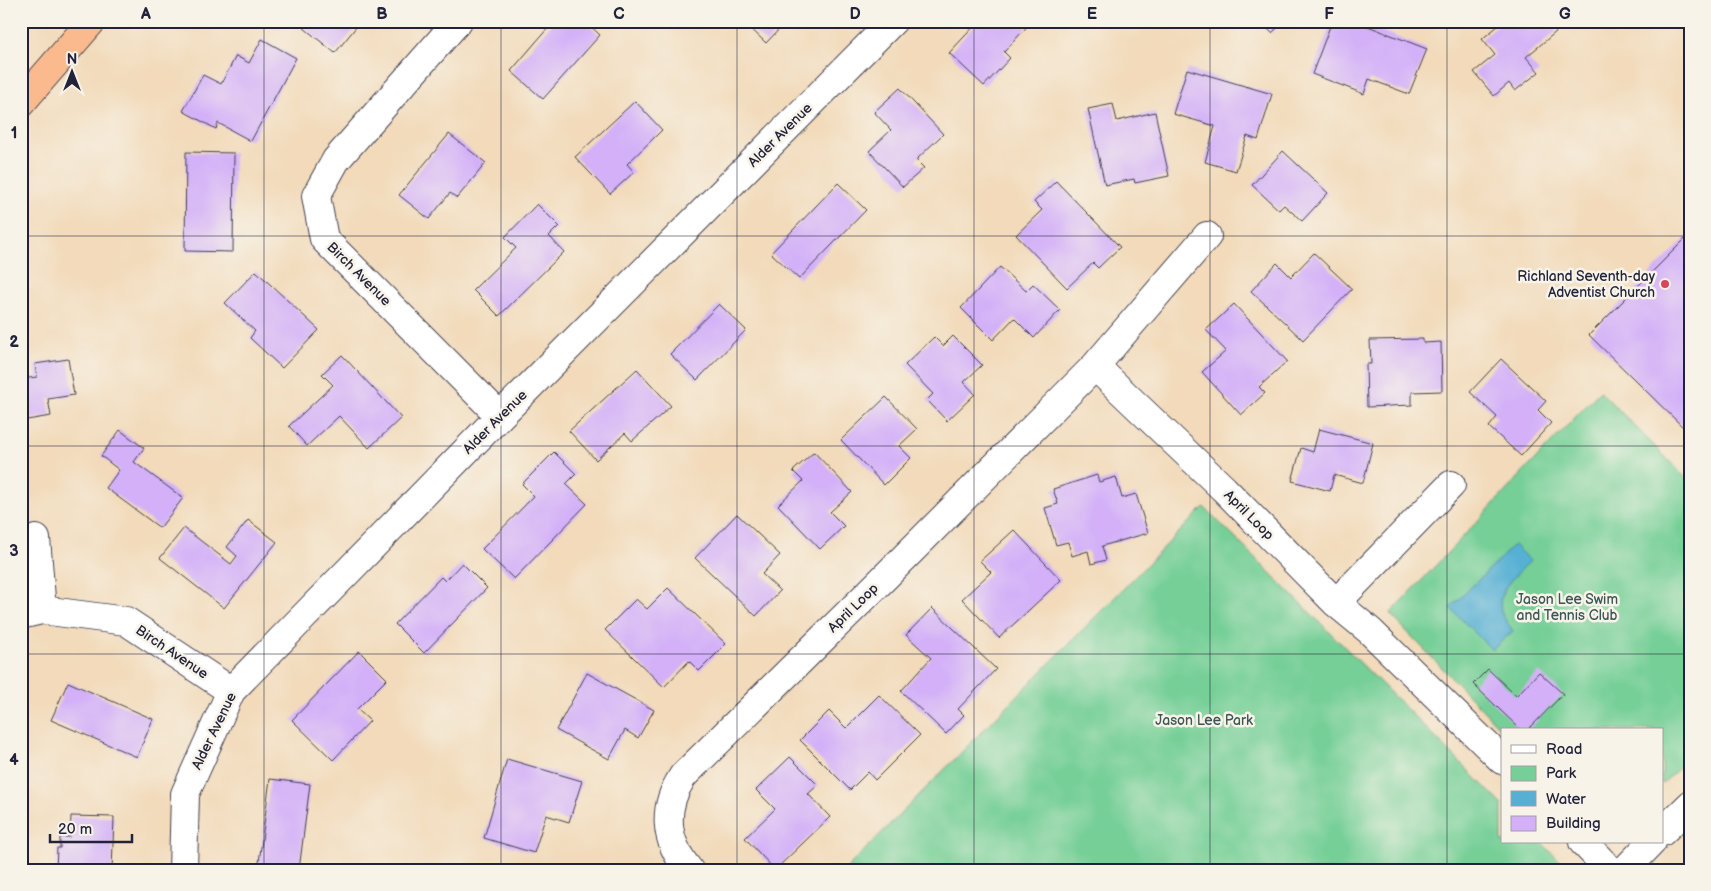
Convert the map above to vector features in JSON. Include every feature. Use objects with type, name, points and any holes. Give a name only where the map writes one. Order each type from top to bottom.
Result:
[{"type":"highway","points":[[21,104],[92,21]]},
{"type":"street","name":"Birch Avenue","points":[[458,21],[336,160],[316,196],[324,239],[500,416]]},
{"type":"street","name":"Alder Avenue","points":[[183,870],[185,794],[231,691],[500,416],[893,21]]},
{"type":"street","name":"April Loop","points":[[689,870],[676,852],[669,828],[671,797],[683,776],[1095,366],[1207,236]]},
{"type":"street","name":"April Loop","points":[[1095,366],[1224,489],[1336,603],[1370,631],[1501,759]]},
{"type":"street","points":[[1336,603],[1451,485]]},
{"type":"street","points":[[31,613],[36,539]]},
{"type":"street","name":"Birch Avenue","points":[[31,613],[126,621],[231,691]]},
{"type":"street","points":[[1664,830],[1690,805]]},
{"type":"street","points":[[1585,844],[1610,870]]},
{"type":"street","points":[[1624,870],[1650,844]]},
{"type":"green space","name":"Jason Lee Swim and Tennis Club","points":[[1600,391],[1690,482],[1690,758],[1664,782],[1664,728],[1501,729],[1390,614]]},
{"type":"green space","name":"Jason Lee Park","points":[[1204,507],[1501,803],[1501,844],[1543,844],[1569,870],[845,870]]},
{"type":"water","points":[[1514,545],[1530,561],[1508,584],[1501,598],[1502,614],[1513,631],[1492,650],[1450,608]]},
{"type":"building","points":[[309,21],[361,21],[335,53],[304,28]]},
{"type":"building","points":[[554,21],[585,21],[600,35],[543,99],[511,71]]},
{"type":"building","points":[[743,21],[787,21],[766,43]]},
{"type":"building","points":[[979,21],[1032,21],[1004,52],[1010,58],[984,86],[949,53]]},
{"type":"building","points":[[1259,21],[1284,21],[1272,33]]},
{"type":"building","points":[[1332,21],[1355,21],[1427,49],[1409,94],[1369,79],[1364,94],[1312,74]]},
{"type":"building","points":[[1504,21],[1524,21],[1527,25],[1531,21],[1550,21],[1557,31],[1526,57],[1539,72],[1515,91],[1509,83],[1494,96],[1474,72],[1495,55],[1482,39]]},
{"type":"building","points":[[262,39],[296,58],[251,141],[218,123],[216,129],[183,111],[203,75],[221,84],[236,56],[249,63]]},
{"type":"building","points":[[1187,69],[1272,94],[1258,140],[1247,136],[1236,171],[1205,162],[1215,126],[1173,114]]},
{"type":"building","points":[[900,88],[943,134],[916,160],[924,168],[903,187],[869,151],[891,130],[874,112]]},
{"type":"building","points":[[635,101],[662,130],[627,164],[634,172],[610,194],[575,157]]},
{"type":"building","points":[[1113,104],[1117,121],[1155,112],[1169,176],[1135,183],[1134,179],[1105,185],[1088,109]]},
{"type":"building","points":[[449,134],[486,163],[457,198],[450,193],[429,219],[399,195]]},
{"type":"building","points":[[1283,151],[1328,193],[1302,221],[1284,205],[1279,210],[1252,185]]},
{"type":"building","points":[[186,152],[234,153],[233,252],[185,251]]},
{"type":"building","points":[[1056,181],[1120,247],[1098,268],[1093,263],[1067,288],[1016,235],[1042,210],[1034,202]]},
{"type":"building","points":[[838,183],[866,210],[799,279],[771,253]]},
{"type":"building","points":[[537,204],[559,226],[549,236],[564,252],[499,316],[473,290],[516,248],[505,237]]},
{"type":"building","name":"Richland Seventh-day Adventist Church","points":[[1690,234],[1690,434],[1589,335]]},
{"type":"building","points":[[1314,253],[1352,289],[1303,340],[1251,291],[1277,263],[1291,277]]},
{"type":"building","points":[[1000,267],[1026,291],[1033,284],[1060,310],[1034,338],[1014,318],[993,340],[961,308]]},
{"type":"building","points":[[256,271],[319,330],[282,368],[250,338],[255,331],[225,303]]},
{"type":"building","points":[[719,304],[746,330],[697,380],[670,354]]},
{"type":"building","points":[[1234,304],[1287,361],[1259,387],[1265,393],[1241,415],[1202,372],[1226,351],[1206,330]]},
{"type":"building","points":[[953,336],[982,365],[964,382],[975,394],[947,421],[927,400],[933,394],[905,365],[934,337],[943,346]]},
{"type":"building","points":[[1423,339],[1423,343],[1441,342],[1442,391],[1412,392],[1412,405],[1367,407],[1366,364],[1371,364],[1370,340]]},
{"type":"building","points":[[342,355],[401,418],[369,448],[339,416],[307,446],[289,426],[333,385],[322,374]]},
{"type":"building","points":[[68,359],[74,395],[48,399],[51,416],[21,421],[21,379],[37,377],[35,364]]},
{"type":"building","points":[[1501,359],[1546,401],[1538,410],[1551,423],[1521,456],[1489,427],[1497,417],[1470,392]]},
{"type":"building","points":[[637,369],[671,406],[632,441],[625,433],[596,460],[569,431]]},
{"type":"building","points":[[886,397],[917,429],[899,446],[911,458],[884,485],[841,440]]},
{"type":"building","points":[[1319,429],[1373,443],[1363,483],[1334,475],[1330,491],[1292,481],[1301,448],[1313,452]]},
{"type":"building","points":[[120,430],[144,448],[134,462],[183,498],[160,528],[106,488],[119,470],[101,456]]},
{"type":"building","points":[[554,452],[576,474],[566,484],[587,504],[514,579],[482,549],[534,496],[522,484]]},
{"type":"building","points":[[814,452],[852,492],[830,512],[844,526],[820,549],[778,505],[803,481],[793,471]]},
{"type":"building","points":[[1097,475],[1099,482],[1116,477],[1122,498],[1136,494],[1148,533],[1102,546],[1106,560],[1091,564],[1088,551],[1072,556],[1068,542],[1056,545],[1045,508],[1058,504],[1053,489]]},
{"type":"building","points":[[737,514],[780,555],[762,574],[780,591],[756,616],[695,558]]},
{"type":"building","points":[[248,520],[277,542],[224,608],[160,558],[184,528],[231,564],[237,556],[227,547]]},
{"type":"building","points":[[1014,530],[1061,580],[999,638],[962,599],[991,572],[980,561]]},
{"type":"building","points":[[462,563],[487,588],[424,653],[395,624],[441,577],[445,581]]},
{"type":"building","points":[[668,588],[726,644],[699,671],[689,661],[664,687],[605,630],[636,599],[647,609]]},
{"type":"building","points":[[932,608],[996,669],[958,709],[964,715],[946,734],[901,691],[931,658],[906,635]]},
{"type":"building","points":[[359,651],[387,679],[357,709],[370,721],[333,760],[292,720]]},
{"type":"building","points":[[1488,669],[1516,696],[1539,672],[1563,694],[1530,728],[1519,728],[1473,684]]},
{"type":"building","points":[[587,673],[654,710],[638,738],[625,730],[609,759],[556,730]]},
{"type":"building","points":[[68,682],[153,719],[137,757],[51,720]]},
{"type":"building","points":[[879,695],[920,735],[875,780],[868,772],[850,790],[800,740],[829,711],[846,728]]},
{"type":"building","points":[[790,757],[818,785],[808,794],[830,817],[775,870],[745,838],[775,809],[756,790]]},
{"type":"building","points":[[507,759],[582,781],[569,822],[546,815],[534,853],[484,838]]},
{"type":"building","points":[[270,779],[310,784],[299,870],[258,870]]},
{"type":"building","points":[[71,816],[114,817],[112,870],[56,870],[57,848],[60,848],[60,837],[70,837]]},
{"type":"place","name":"Richland Seventh-day Adventist Church","points":[[1665,284]]}]
